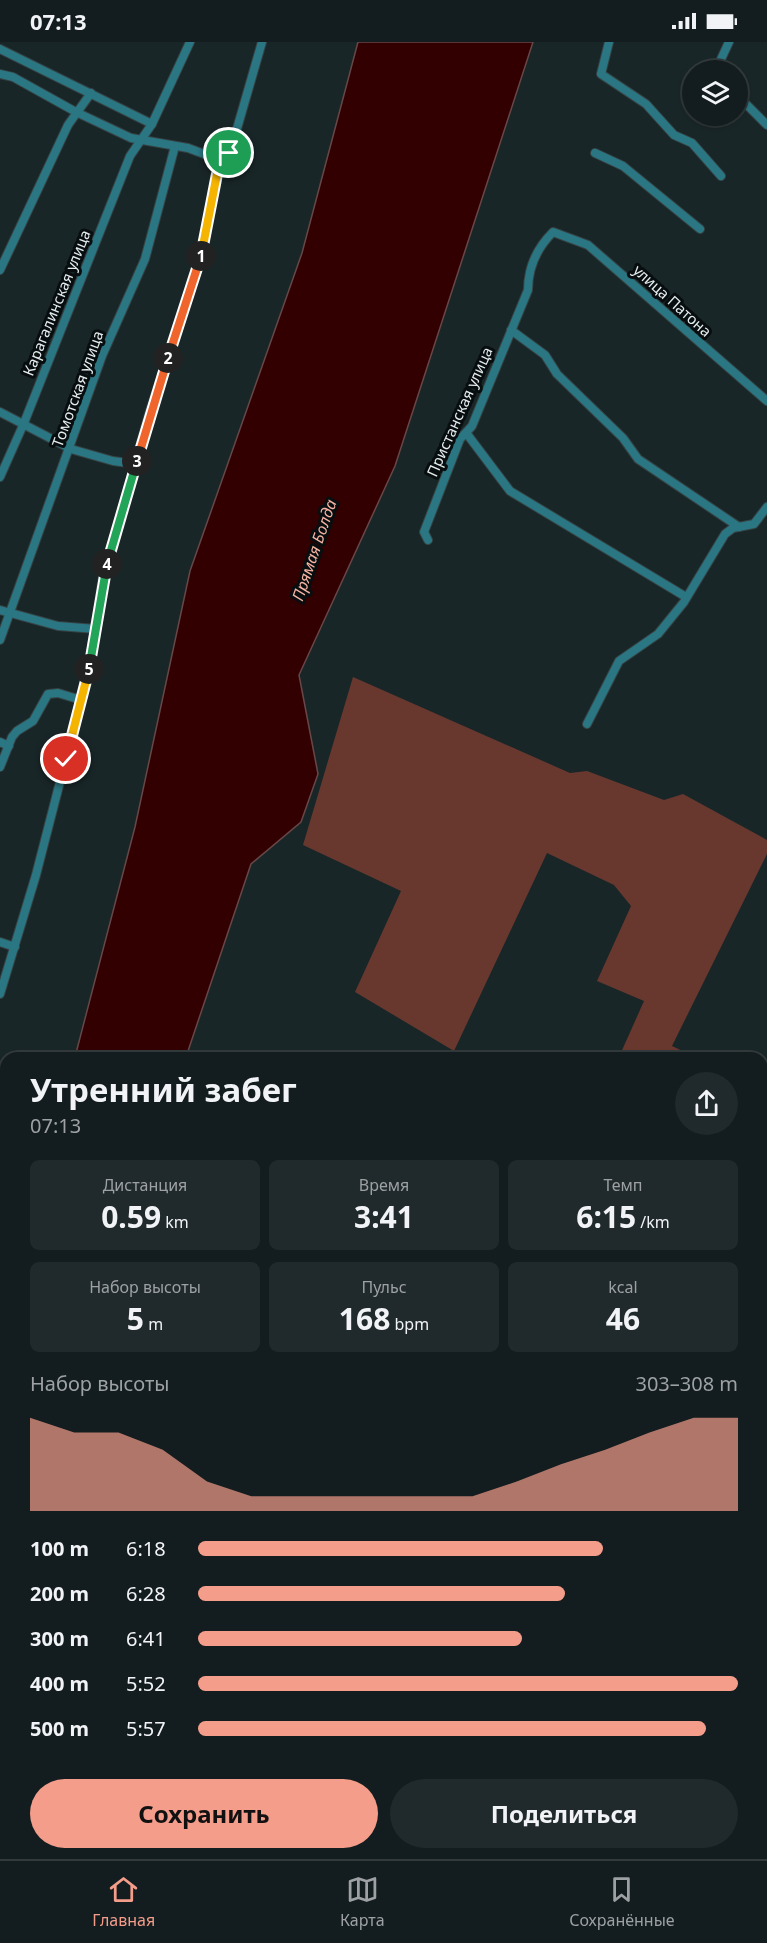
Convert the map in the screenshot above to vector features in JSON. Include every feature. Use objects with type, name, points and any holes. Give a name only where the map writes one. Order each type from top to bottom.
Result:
[{"type":"street","name":"Карагалинская улица","points":[[0,477],[24,423],[130,156],[152,124],[189,42]]},
{"type":"street","points":[[0,994],[36,875],[81,700],[96,629],[103,578],[199,264],[217,174],[232,146],[262,42]]},
{"type":"street","points":[[609,42],[601,74],[646,104],[674,135],[692,143],[721,176]]},
{"type":"street","points":[[721,60],[729,42]]},
{"type":"street","points":[[0,49],[152,124]]},
{"type":"street","points":[[0,74],[13,77],[106,128],[140,140],[175,146],[224,160]]},
{"type":"street","points":[[0,270],[76,112],[91,93]]},
{"type":"street","points":[[748,106],[767,125]]},
{"type":"street","name":"Томотская улица","points":[[0,640],[71,449],[102,356],[145,259],[175,146]]},
{"type":"street","points":[[594,153],[623,166],[700,229]]},
{"type":"street","name":"Пристанская улица","points":[[428,540],[424,532],[460,439],[467,434],[528,290],[528,279],[538,247],[553,232]]},
{"type":"street","name":"улица Патона","points":[[553,232],[588,245],[767,401]]},
{"type":"street","points":[[511,330],[545,355],[556,374],[623,438],[638,459],[739,527]]},
{"type":"street","points":[[0,411],[71,449],[113,461],[136,464]]},
{"type":"street","points":[[467,434],[510,491],[686,597]]},
{"type":"street","points":[[587,724],[619,661],[658,634],[686,597],[725,534],[739,527],[754,524],[767,507]]},
{"type":"street","points":[[0,610],[58,626],[96,629]]},
{"type":"street","points":[[0,767],[17,730],[33,721],[48,694],[58,693],[81,700]]},
{"type":"street","points":[[0,742],[9,746]]},
{"type":"street","points":[[0,942],[15,947]]},
{"type":"shaded area","points":[[353,677],[570,773],[587,771],[664,800],[683,794],[767,840],[767,854],[672,1046],[685,1052],[621,1052],[644,1001],[597,981],[631,906],[614,885],[547,853],[454,1051],[355,992],[401,891],[303,845]]},
{"type":"water","name":"Прямая Болда","points":[[358,42],[533,42],[395,466],[299,675],[318,774],[301,822],[251,864],[188,1052],[76,1052],[135,827],[190,571],[302,253]]},
{"type":"route","points":[[66,759],[88,673],[103,578],[150,411],[199,264],[217,174],[229,153]]}]
